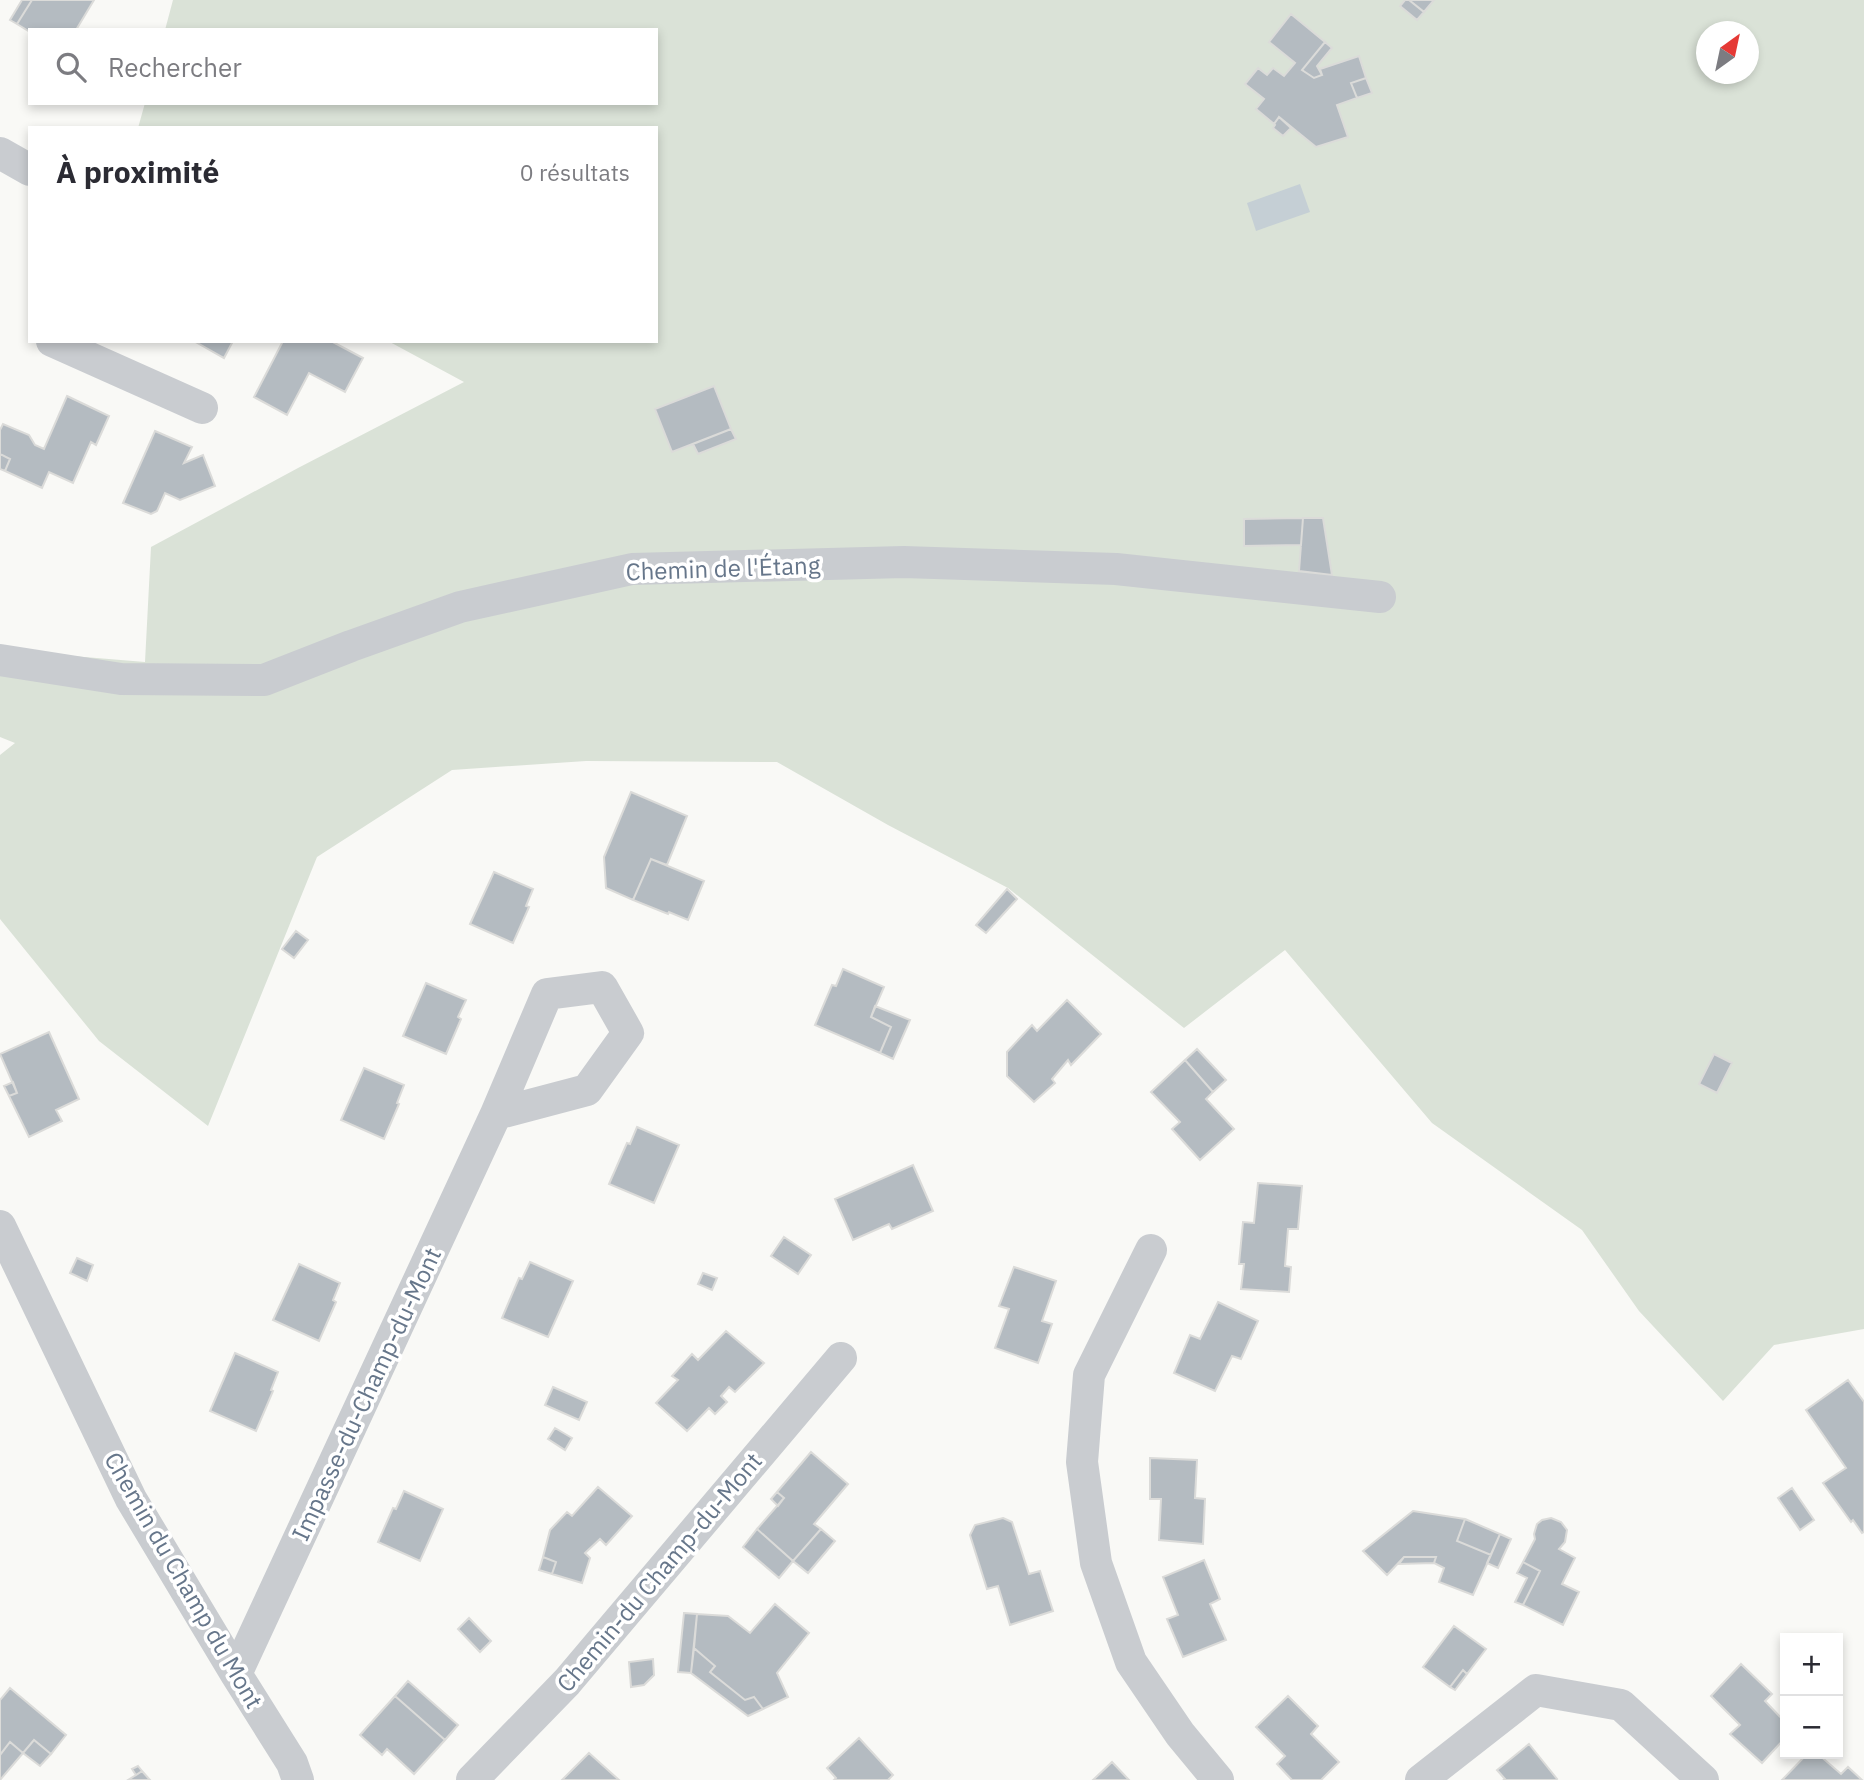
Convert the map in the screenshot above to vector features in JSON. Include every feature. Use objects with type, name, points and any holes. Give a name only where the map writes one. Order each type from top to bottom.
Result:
[{"type":"street","points":[[0,153],[28,169]]},
{"type":"street","points":[[56,343],[202,408]]},
{"type":"street","name":"Chemin de l'Étang","points":[[0,660],[121,679],[264,680],[460,607],[632,569],[904,562],[1102,568],[1380,597]]},
{"type":"street","name":"Impasse-du-Champ-du-Mont","points":[[236,1674],[496,1114],[547,994],[602,987],[628,1033],[587,1090],[496,1114]]},
{"type":"street","name":"Chemin du Champ du Mont","points":[[0,1226],[131,1499],[292,1763],[298,1780]]},
{"type":"street","points":[[1151,1250],[1089,1376],[1082,1462],[1096,1563],[1130,1662],[1180,1734],[1218,1780]]},
{"type":"street","name":"Chemin-du Champ-du-Mont","points":[[472,1780],[567,1682],[841,1358]]},
{"type":"street","points":[[1421,1780],[1536,1690],[1621,1705],[1703,1780]]},
{"type":"shaded area","points":[[173,0],[1864,0],[1864,1329],[1774,1345],[1723,1401],[1639,1311],[1582,1230],[1432,1123],[1285,950],[1184,1028],[1008,888],[888,825],[777,762],[586,761],[452,770],[317,857],[208,1126],[99,1041],[0,919],[0,755],[15,743],[0,737],[0,650],[145,662],[151,547],[464,382],[392,343],[658,343],[658,126],[139,126],[144,105],[658,105],[658,28],[166,28]]},
{"type":"shaded area","points":[[1300,184],[1310,212],[1256,231],[1247,203]]},
{"type":"building","points":[[22,0],[32,0],[17,24],[10,20]]},
{"type":"building","points":[[32,0],[94,0],[77,28],[28,28],[28,31],[17,24]]},
{"type":"building","points":[[1405,0],[1409,0],[1424,12],[1417,20],[1400,6]]},
{"type":"building","points":[[1409,0],[1434,0],[1424,12]]},
{"type":"building","points":[[1291,14],[1325,42],[1302,70],[1314,78],[1322,75],[1320,69],[1359,56],[1366,78],[1351,83],[1357,98],[1337,105],[1348,137],[1316,147],[1279,117],[1274,124],[1256,109],[1264,99],[1245,84],[1258,68],[1267,75],[1273,68],[1284,76],[1295,63],[1269,42]]},
{"type":"building","points":[[1325,42],[1332,48],[1317,66],[1322,75],[1314,78],[1302,70]]},
{"type":"building","points":[[1366,78],[1372,93],[1357,98],[1351,83]]},
{"type":"building","points":[[1279,117],[1291,128],[1283,136],[1273,128]]},
{"type":"building","points":[[198,343],[232,343],[224,358]]},
{"type":"building","points":[[282,343],[335,343],[363,358],[345,392],[309,373],[287,415],[254,397]]},
{"type":"building","points":[[714,386],[731,429],[672,452],[655,409]]},
{"type":"building","points":[[67,396],[109,416],[96,445],[91,442],[73,483],[49,472],[42,488],[5,471],[10,459],[0,454],[0,430],[3,424],[29,435],[35,445],[44,449]]},
{"type":"building","points":[[731,429],[736,439],[698,454],[693,444]]},
{"type":"building","points":[[155,431],[192,447],[184,463],[203,455],[215,486],[180,500],[165,493],[157,511],[151,514],[123,503]]},
{"type":"building","points":[[0,454],[10,459],[5,471],[0,469]]},
{"type":"building","points":[[1303,518],[1323,518],[1332,575],[1299,571]]},
{"type":"building","points":[[1303,518],[1301,545],[1244,546],[1244,519]]},
{"type":"building","points":[[631,792],[687,816],[667,865],[651,859],[633,900],[606,888],[604,857]]},
{"type":"building","points":[[651,859],[704,881],[688,920],[633,900]]},
{"type":"building","points":[[494,872],[533,889],[526,906],[529,907],[513,943],[470,924]]},
{"type":"building","points":[[1007,889],[1017,899],[986,933],[976,925]]},
{"type":"building","points":[[296,931],[308,940],[294,958],[282,949]]},
{"type":"building","points":[[843,969],[884,987],[871,1017],[891,1027],[880,1053],[815,1025],[832,985],[836,986]]},
{"type":"building","points":[[426,983],[466,1000],[446,1054],[403,1036]]},
{"type":"building","points":[[1067,1000],[1101,1034],[1071,1065],[1068,1060],[1052,1079],[1055,1083],[1034,1102],[1007,1076],[1007,1052],[1032,1025],[1037,1031]]},
{"type":"building","points":[[875,1006],[910,1020],[893,1059],[880,1053],[891,1027],[871,1017]]},
{"type":"building","points":[[49,1032],[79,1099],[56,1110],[62,1121],[29,1137],[9,1096],[17,1093],[0,1054]]},
{"type":"building","points":[[1197,1049],[1226,1080],[1213,1092],[1185,1060]]},
{"type":"building","points":[[1714,1054],[1732,1063],[1717,1093],[1699,1084]]},
{"type":"building","points":[[1185,1060],[1213,1092],[1206,1099],[1234,1129],[1200,1160],[1172,1129],[1180,1122],[1151,1092]]},
{"type":"building","points":[[364,1068],[404,1085],[384,1139],[341,1120]]},
{"type":"building","points":[[13,1082],[17,1093],[9,1096],[4,1086]]},
{"type":"building","points":[[637,1127],[679,1145],[654,1203],[609,1184]]},
{"type":"building","points":[[913,1165],[933,1211],[892,1229],[889,1224],[853,1240],[835,1199]]},
{"type":"building","points":[[1258,1183],[1302,1186],[1298,1229],[1288,1229],[1285,1266],[1291,1267],[1289,1292],[1241,1289],[1244,1264],[1239,1264],[1243,1222],[1254,1223]]},
{"type":"building","points":[[784,1237],[811,1255],[798,1274],[771,1256]]},
{"type":"building","points":[[77,1258],[93,1265],[87,1281],[70,1273]]},
{"type":"building","points":[[530,1262],[573,1281],[548,1337],[502,1318],[519,1278],[522,1279]]},
{"type":"building","points":[[299,1264],[340,1283],[333,1300],[336,1302],[319,1341],[273,1320]]},
{"type":"building","points":[[1014,1267],[1056,1281],[1042,1321],[1052,1324],[1038,1363],[995,1348],[1009,1309],[999,1306]]},
{"type":"building","points":[[703,1273],[717,1278],[712,1290],[698,1284]]},
{"type":"building","points":[[1218,1302],[1258,1321],[1241,1359],[1232,1356],[1215,1391],[1174,1373],[1190,1335],[1200,1339]]},
{"type":"building","points":[[726,1331],[764,1363],[735,1392],[729,1387],[721,1396],[727,1402],[715,1414],[709,1408],[687,1431],[656,1403],[678,1380],[672,1376],[692,1354],[698,1360]]},
{"type":"building","points":[[235,1353],[278,1372],[256,1431],[210,1411]]},
{"type":"building","points":[[1848,1380],[1864,1402],[1862,1533],[1823,1483],[1846,1468],[1806,1410]]},
{"type":"building","points":[[553,1387],[587,1402],[579,1420],[545,1405]]},
{"type":"building","points":[[555,1428],[572,1438],[565,1450],[548,1439]]},
{"type":"building","points":[[811,1452],[848,1484],[814,1524],[821,1529],[793,1561],[757,1529],[784,1498],[777,1492]]},
{"type":"building","points":[[1150,1458],[1197,1460],[1195,1498],[1205,1499],[1203,1544],[1159,1540],[1161,1499],[1150,1499]]},
{"type":"building","points":[[598,1487],[632,1516],[606,1545],[600,1539],[585,1553],[590,1558],[582,1583],[552,1574],[556,1562],[543,1557],[550,1530],[567,1512],[572,1516]]},
{"type":"building","points":[[1792,1488],[1814,1520],[1800,1530],[1778,1498]]},
{"type":"building","points":[[404,1491],[443,1509],[420,1561],[378,1542]]},
{"type":"building","points":[[777,1492],[784,1498],[778,1506],[771,1499]]},
{"type":"building","points":[[1413,1511],[1465,1519],[1457,1541],[1491,1555],[1473,1595],[1439,1582],[1444,1568],[1434,1563],[1436,1557],[1404,1557],[1387,1575],[1363,1551]]},
{"type":"building","points":[[1003,1518],[1012,1522],[1029,1574],[1040,1571],[1053,1611],[1010,1625],[998,1586],[987,1589],[970,1535],[975,1525]]},
{"type":"building","points":[[1551,1518],[1561,1522],[1567,1530],[1565,1542],[1559,1549],[1575,1558],[1562,1584],[1579,1592],[1563,1625],[1523,1605],[1540,1571],[1523,1562],[1535,1539],[1537,1524]]},
{"type":"building","points":[[1465,1519],[1500,1534],[1491,1555],[1457,1541]]},
{"type":"building","points":[[757,1529],[793,1561],[779,1578],[743,1547]]},
{"type":"building","points":[[821,1529],[835,1541],[808,1573],[793,1561]]},
{"type":"building","points":[[1500,1534],[1511,1539],[1498,1568],[1487,1563]]},
{"type":"building","points":[[543,1557],[556,1562],[552,1574],[539,1570]]},
{"type":"building","points":[[1404,1557],[1436,1557],[1434,1563],[1399,1564]]},
{"type":"building","points":[[1204,1560],[1220,1599],[1210,1604],[1226,1640],[1183,1657],[1167,1619],[1178,1615],[1163,1577]]},
{"type":"building","points":[[1523,1562],[1540,1571],[1523,1605],[1515,1602],[1527,1578],[1517,1573]]},
{"type":"building","points":[[775,1604],[809,1633],[777,1673],[788,1697],[763,1709],[754,1697],[745,1700],[710,1672],[715,1666],[694,1648],[697,1614],[728,1616],[750,1633]]},
{"type":"building","points":[[684,1613],[697,1614],[691,1673],[678,1672]]},
{"type":"building","points":[[469,1618],[491,1641],[480,1652],[458,1629]]},
{"type":"building","points":[[1454,1626],[1486,1649],[1467,1674],[1463,1670],[1450,1687],[1423,1667]]},
{"type":"building","points":[[694,1648],[715,1666],[710,1672],[745,1700],[754,1697],[763,1709],[748,1716],[691,1673]]},
{"type":"building","points":[[653,1659],[654,1675],[644,1685],[631,1687],[629,1662]]},
{"type":"building","points":[[1741,1664],[1772,1694],[1765,1701],[1780,1717],[1780,1743],[1762,1763],[1730,1734],[1740,1725],[1711,1696]]},
{"type":"building","points":[[1463,1670],[1467,1674],[1455,1690],[1450,1687]]},
{"type":"building","points":[[408,1681],[458,1725],[445,1740],[395,1696]]},
{"type":"building","points":[[10,1688],[66,1735],[51,1754],[34,1740],[23,1753],[10,1742],[0,1755],[0,1700]]},
{"type":"building","points":[[395,1696],[445,1740],[414,1774],[387,1749],[382,1755],[360,1735]]},
{"type":"building","points":[[1288,1696],[1318,1726],[1311,1734],[1339,1762],[1321,1780],[1292,1780],[1277,1764],[1285,1756],[1256,1727]]},
{"type":"building","points":[[859,1738],[893,1775],[888,1780],[834,1780],[836,1778],[827,1768]]},
{"type":"building","points":[[34,1740],[51,1754],[40,1766],[23,1753]]},
{"type":"building","points":[[10,1742],[23,1753],[0,1780],[0,1755]]},
{"type":"building","points":[[1529,1744],[1556,1780],[1503,1780],[1505,1779],[1497,1770]]},
{"type":"building","points":[[589,1753],[619,1780],[562,1780]]},
{"type":"building","points":[[1802,1759],[1824,1759],[1841,1774],[1848,1767],[1862,1780],[1782,1780]]},
{"type":"building","points":[[1112,1762],[1129,1780],[1093,1780]]},
{"type":"building","points":[[138,1766],[142,1771],[136,1775],[132,1769]]},
{"type":"building","points":[[142,1771],[150,1780],[128,1780],[136,1775]]}]
